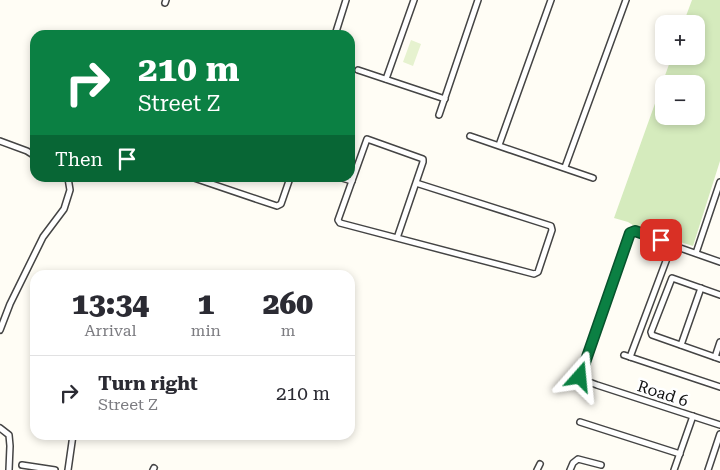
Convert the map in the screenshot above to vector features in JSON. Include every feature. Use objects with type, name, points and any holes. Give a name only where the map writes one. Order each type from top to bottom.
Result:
[{"type":"street","points":[[337,30],[346,0]]},
{"type":"street","points":[[386,79],[414,0]]},
{"type":"street","points":[[439,115],[478,0]]},
{"type":"street","points":[[499,145],[551,0]]},
{"type":"street","points":[[565,167],[626,0]]},
{"type":"street","points":[[358,70],[445,99]]},
{"type":"street","points":[[470,136],[593,178]]},
{"type":"street","points":[[355,172],[366,140],[369,139],[423,159],[397,238]]},
{"type":"street","points":[[0,142],[30,153]]},
{"type":"street","points":[[0,330],[10,304],[43,237],[64,209],[70,190],[69,182]]},
{"type":"street","points":[[206,182],[277,206],[281,204],[289,182]]},
{"type":"street","points":[[352,182],[338,221],[534,274],[538,272],[552,230],[551,226],[416,183]]},
{"type":"street","points":[[696,253],[720,182]]},
{"type":"street","name":"Road 6","points":[[672,245],[632,231],[580,376],[581,379],[597,385],[720,425]]},
{"type":"street","points":[[630,357],[672,245],[720,260]]},
{"type":"street","points":[[720,295],[672,278],[650,332],[652,335],[717,358],[720,342]]},
{"type":"street","points":[[681,345],[701,288]]},
{"type":"street","points":[[624,355],[720,387]]},
{"type":"street","points":[[674,470],[693,416]]},
{"type":"street","points":[[580,422],[680,454]]},
{"type":"street","points":[[0,428],[9,435],[9,470]]},
{"type":"street","points":[[708,470],[720,434]]},
{"type":"street","points":[[68,470],[72,440]]},
{"type":"street","points":[[570,470],[573,463],[578,459],[601,465]]},
{"type":"street","points":[[22,464],[55,470]]},
{"type":"street","points":[[537,470],[540,464]]},
{"type":"green space","points":[[692,0],[720,0],[720,161],[693,246],[639,229],[628,222],[614,218],[655,103],[655,125],[705,125],[705,75],[665,75],[669,65],[705,65],[705,15],[686,15]]},
{"type":"green space","points":[[411,40],[421,44],[413,66],[403,62]]},
{"type":"route","points":[[580,377],[630,233],[635,231],[661,240]]}]
